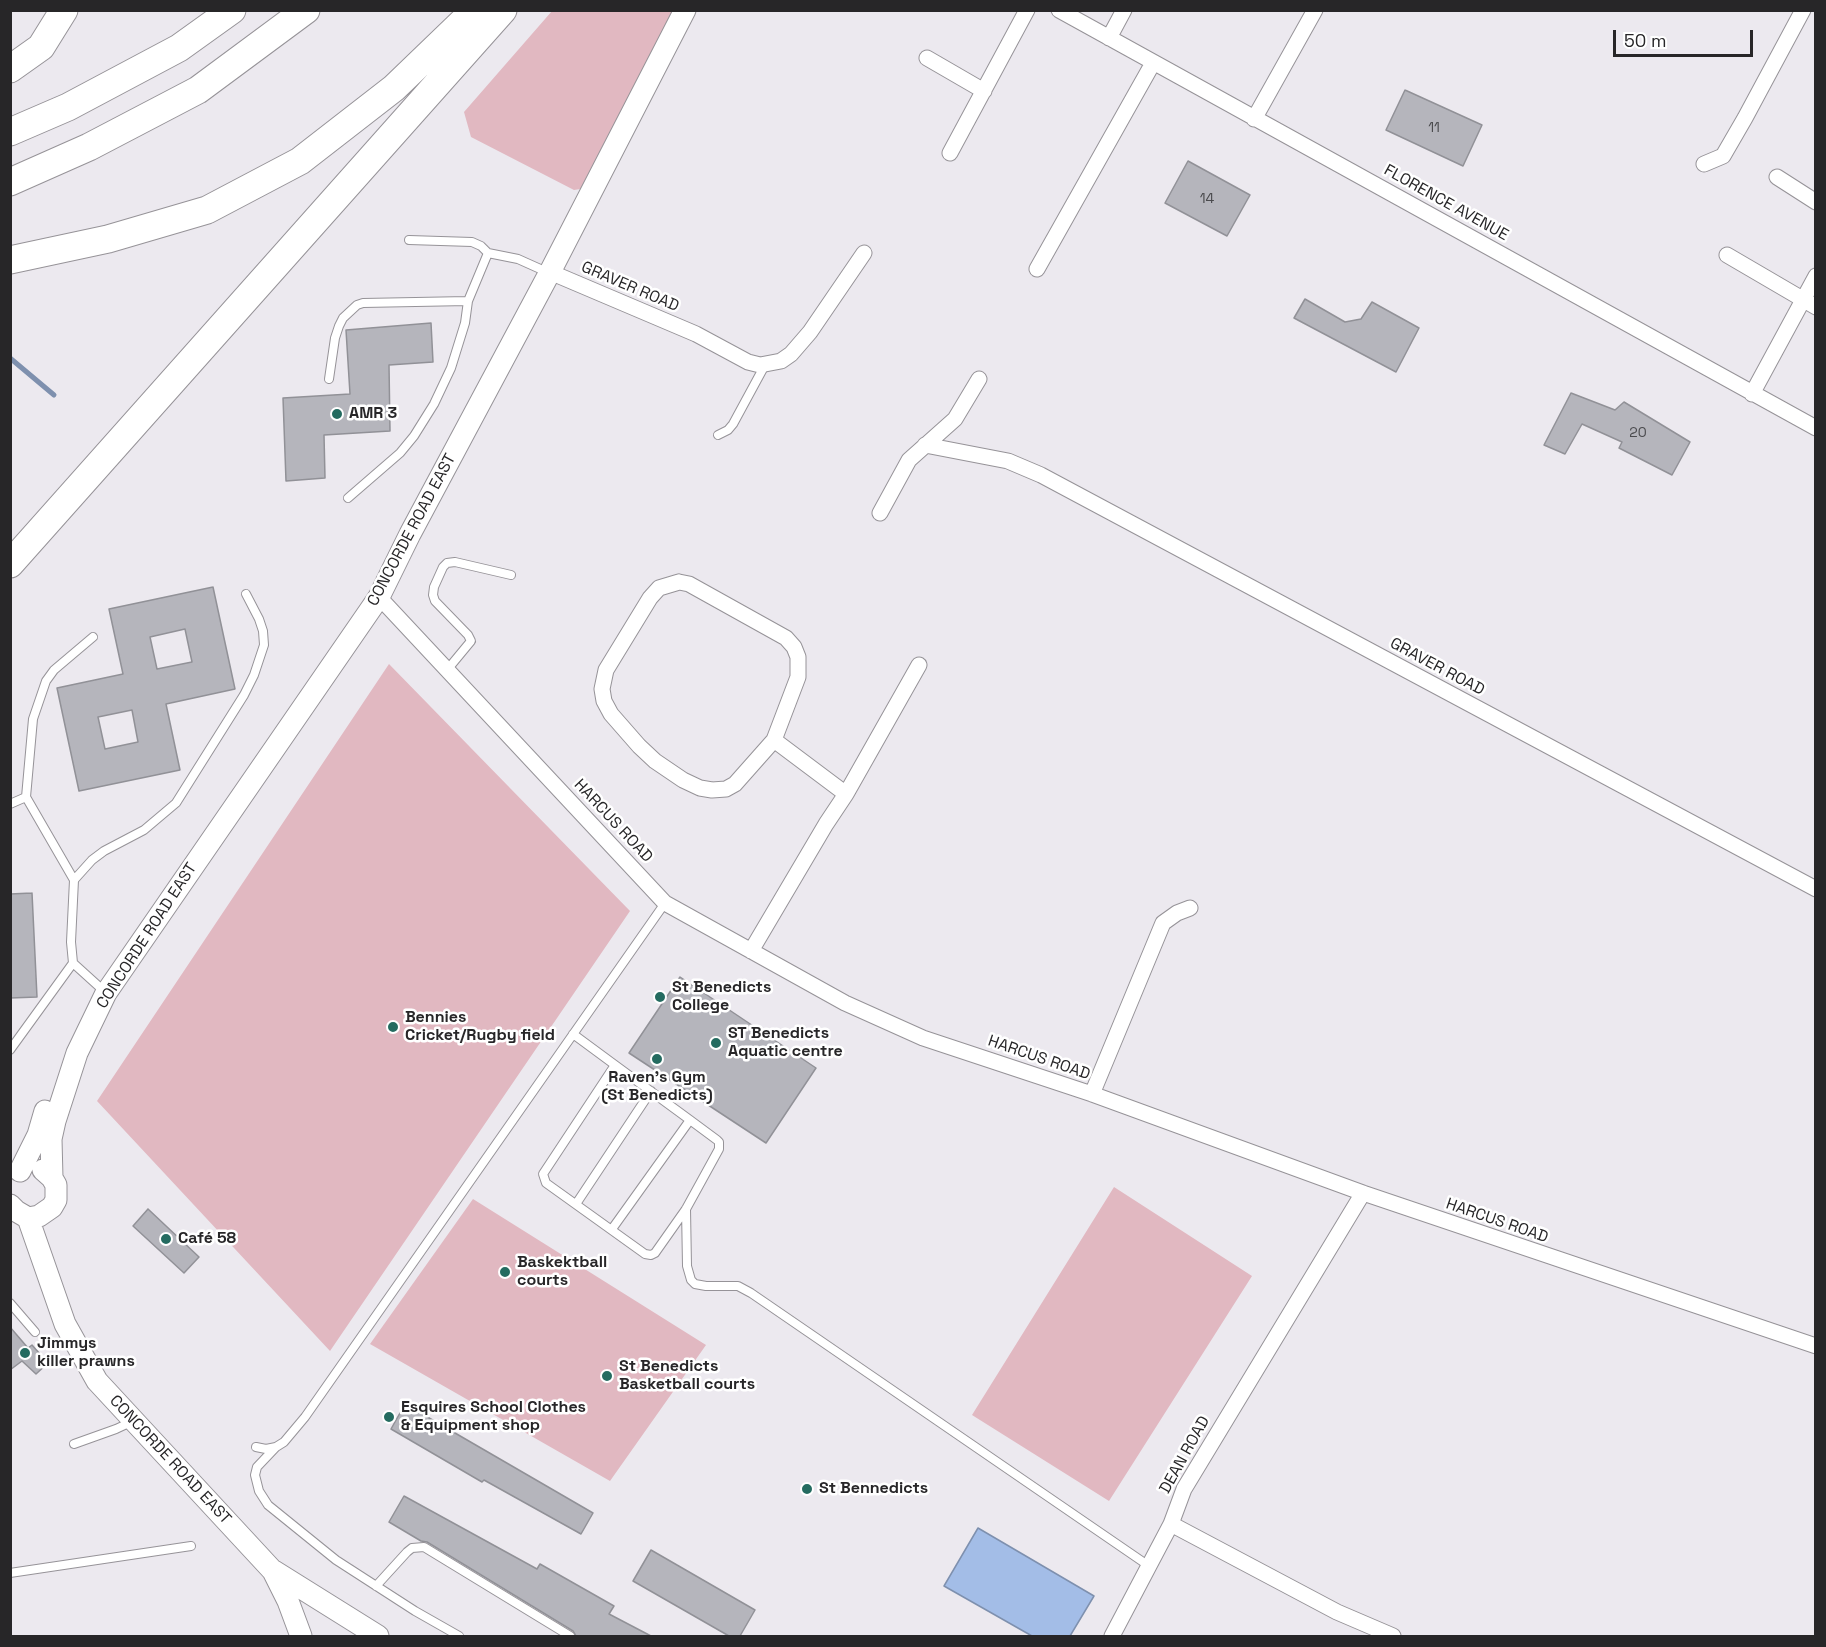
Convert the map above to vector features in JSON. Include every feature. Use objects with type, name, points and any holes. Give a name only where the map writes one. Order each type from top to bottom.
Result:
[{"type":"highway","points":[[10,69],[40,47],[64,10]]},
{"type":"highway","points":[[10,132],[68,107],[178,48],[232,10]]},
{"type":"highway","points":[[10,195],[89,147],[198,90],[306,10]]},
{"type":"highway","points":[[12,260],[108,239],[207,210],[290,166],[394,88],[476,10]]},
{"type":"highway","points":[[10,564],[504,10]]},
{"type":"highway","points":[[10,182],[89,147]]},
{"type":"main road","name":"CONCORDE ROAD EAST","points":[[48,1278],[47,1236],[57,1192],[52,1178],[51,1139],[77,1053],[106,993],[379,597],[685,10]]},
{"type":"main road","name":"CONCORDE ROAD EAST","points":[[15,1175],[38,1135],[53,1089],[61,1073],[77,1053]]},
{"type":"main road","points":[[15,1175],[34,1168],[47,1173],[52,1178]]},
{"type":"main road","points":[[10,1205],[28,1218],[39,1216],[52,1207]]},
{"type":"main road","name":"CONCORDE ROAD EAST","points":[[28,1218],[65,1324],[96,1381],[273,1571],[288,1601],[300,1636]]},
{"type":"main road","points":[[273,1571],[378,1636]]},
{"type":"street","points":[[950,153],[1027,10]]},
{"type":"street","name":"FLORENCE AVENUE","points":[[1059,10],[1815,428]]},
{"type":"street","points":[[1109,38],[1124,10]]},
{"type":"street","points":[[1254,119],[1315,10]]},
{"type":"street","points":[[1704,164],[1723,156],[1746,118],[1803,10]]},
{"type":"street","points":[[927,58],[984,91]]},
{"type":"street","points":[[1037,269],[1153,63]]},
{"type":"street","points":[[1777,177],[1815,202]]},
{"type":"street","points":[[766,364],[781,361],[798,346],[864,253]]},
{"type":"street","points":[[1727,255],[1808,304]]},
{"type":"street","name":"GRAVER ROAD","points":[[550,272],[696,334],[748,362],[766,364]]},
{"type":"street","points":[[1752,394],[1808,304],[1815,276]]},
{"type":"street","points":[[880,513],[909,460],[955,418],[978,378]]},
{"type":"street","name":"GRAVER ROAD","points":[[925,445],[1008,461],[1041,475],[1815,889]]},
{"type":"street","points":[[679,582],[689,584],[786,638],[794,647],[798,657],[798,677],[774,740],[735,783],[726,789],[712,790],[700,788],[683,780],[655,761],[611,714],[604,701],[602,689],[606,670],[650,598],[659,588],[679,582]]},
{"type":"street","name":"HARCUS ROAD","points":[[379,597],[664,903],[845,1003],[923,1038],[1092,1094],[1363,1193],[1815,1346]]},
{"type":"street","points":[[751,951],[846,794],[919,665]]},
{"type":"street","points":[[774,740],[846,794]]},
{"type":"street","points":[[1092,1094],[1163,923],[1190,908]]},
{"type":"street","name":"DEAN ROAD","points":[[1112,1636],[1171,1524],[1184,1489],[1363,1193]]},
{"type":"street","points":[[1171,1524],[1337,1612],[1393,1636]]},
{"type":"lane","points":[[409,240],[472,242],[481,246],[488,253],[518,260],[550,272]]},
{"type":"lane","points":[[348,498],[400,453],[414,436],[434,404],[451,368],[465,323],[468,301],[488,253]]},
{"type":"lane","points":[[329,380],[339,326],[343,318],[357,305],[468,301]]},
{"type":"lane","points":[[718,435],[728,430],[733,424],[766,364]]},
{"type":"lane","points":[[447,670],[471,642],[468,635],[435,601],[434,587],[443,567],[447,563],[455,562],[511,575]]},
{"type":"lane","points":[[74,880],[104,851],[144,830],[176,803],[244,695],[254,675],[264,645],[259,619],[246,594]]},
{"type":"lane","points":[[10,1050],[73,963],[71,942],[74,880],[26,796],[33,719],[46,681],[54,670],[93,637]]},
{"type":"lane","points":[[10,804],[26,796]]},
{"type":"lane","points":[[459,1636],[336,1560],[268,1505],[259,1491],[255,1475],[257,1467],[284,1442],[305,1417],[664,903]]},
{"type":"lane","points":[[73,963],[106,993]]},
{"type":"lane","points":[[573,1034],[717,1140],[720,1146],[686,1209],[655,1253],[651,1255],[645,1254],[546,1183],[543,1174],[615,1065]]},
{"type":"lane","points":[[576,1204],[651,1091]]},
{"type":"lane","points":[[612,1229],[690,1120]]},
{"type":"lane","points":[[686,1209],[687,1266],[691,1280],[695,1284],[738,1286],[751,1293],[1149,1566]]},
{"type":"lane","points":[[10,1303],[35,1332]]},
{"type":"lane","points":[[74,1444],[134,1420]]},
{"type":"lane","points":[[256,1447],[276,1447]]},
{"type":"lane","points":[[10,1573],[191,1546]]},
{"type":"lane","points":[[376,1586],[407,1552],[412,1548],[424,1547],[570,1636]]},
{"type":"shaded area","points":[[552,11],[677,11],[599,186],[574,190],[471,137],[464,112]]},
{"type":"shaded area","points":[[389,664],[630,911],[330,1351],[97,1101]]},
{"type":"shaded area","points":[[1114,1187],[1252,1276],[1109,1501],[972,1415]]},
{"type":"shaded area","name":"Baskektball courts","points":[[473,1199],[706,1345],[610,1481],[370,1344]]},
{"type":"water","points":[[978,1528],[1094,1596],[1070,1636],[1032,1636],[944,1586]]},
{"type":"building","points":[[1405,90],[1482,125],[1463,166],[1386,130]]},
{"type":"building","points":[[1188,161],[1250,195],[1227,236],[1165,203]]},
{"type":"building","points":[[1305,299],[1345,322],[1361,319],[1372,302],[1419,328],[1396,372],[1294,318]]},
{"type":"building","name":"AMR 3","points":[[431,323],[433,362],[389,365],[390,431],[324,435],[325,478],[286,481],[283,398],[350,394],[346,330]]},
{"type":"building","points":[[1571,393],[1615,410],[1624,402],[1690,442],[1672,475],[1619,448],[1622,442],[1582,424],[1565,454],[1544,445]]},
{"type":"building","points":[[213,587],[235,689],[166,704],[180,770],[79,791],[57,688],[123,674],[109,609]],"holes":[[[185,629],[192,662],[157,669],[150,637]],[[132,710],[138,742],[105,749],[98,717]]]},
{"type":"building","points":[[32,893],[37,997],[10,998],[10,894]]},
{"type":"building","points":[[680,977],[816,1068],[766,1143],[629,1053]]},
{"type":"building","points":[[148,1209],[199,1257],[184,1273],[133,1226]]},
{"type":"building","name":"Jimmys killer prawns","points":[[10,1327],[28,1348],[32,1345],[48,1363],[36,1374],[22,1361],[10,1370]]},
{"type":"building","points":[[405,1404],[593,1513],[581,1534],[484,1480],[482,1482],[391,1429]]},
{"type":"building","points":[[404,1496],[537,1569],[540,1564],[614,1606],[609,1614],[651,1636],[576,1636],[573,1631],[427,1542],[421,1541],[389,1522]]},
{"type":"building","points":[[651,1550],[755,1610],[740,1636],[729,1636],[633,1581]]},
{"type":"waterway","points":[[10,358],[54,395]]},
{"type":"place","name":"AMR 3","points":[[337,414]]},
{"type":"place","name":"St Benedicts College","points":[[660,997]]},
{"type":"place","name":"Bennies Cricket/Rugby field","points":[[393,1027]]},
{"type":"place","name":"ST Benedicts Aquatic centre","points":[[716,1043]]},
{"type":"place","name":"Raven's Gym (St Benedicts)","points":[[657,1059]]},
{"type":"place","name":"Café 58","points":[[166,1239]]},
{"type":"place","name":"Baskektball courts","points":[[505,1272]]},
{"type":"place","name":"Jimmys killer prawns","points":[[25,1353]]},
{"type":"place","name":"St Benedicts Basketball courts","points":[[607,1376]]},
{"type":"place","name":"Esquires School Clothes & Equipment shop","points":[[389,1417]]},
{"type":"place","name":"St Bennedicts","points":[[807,1489]]}]
